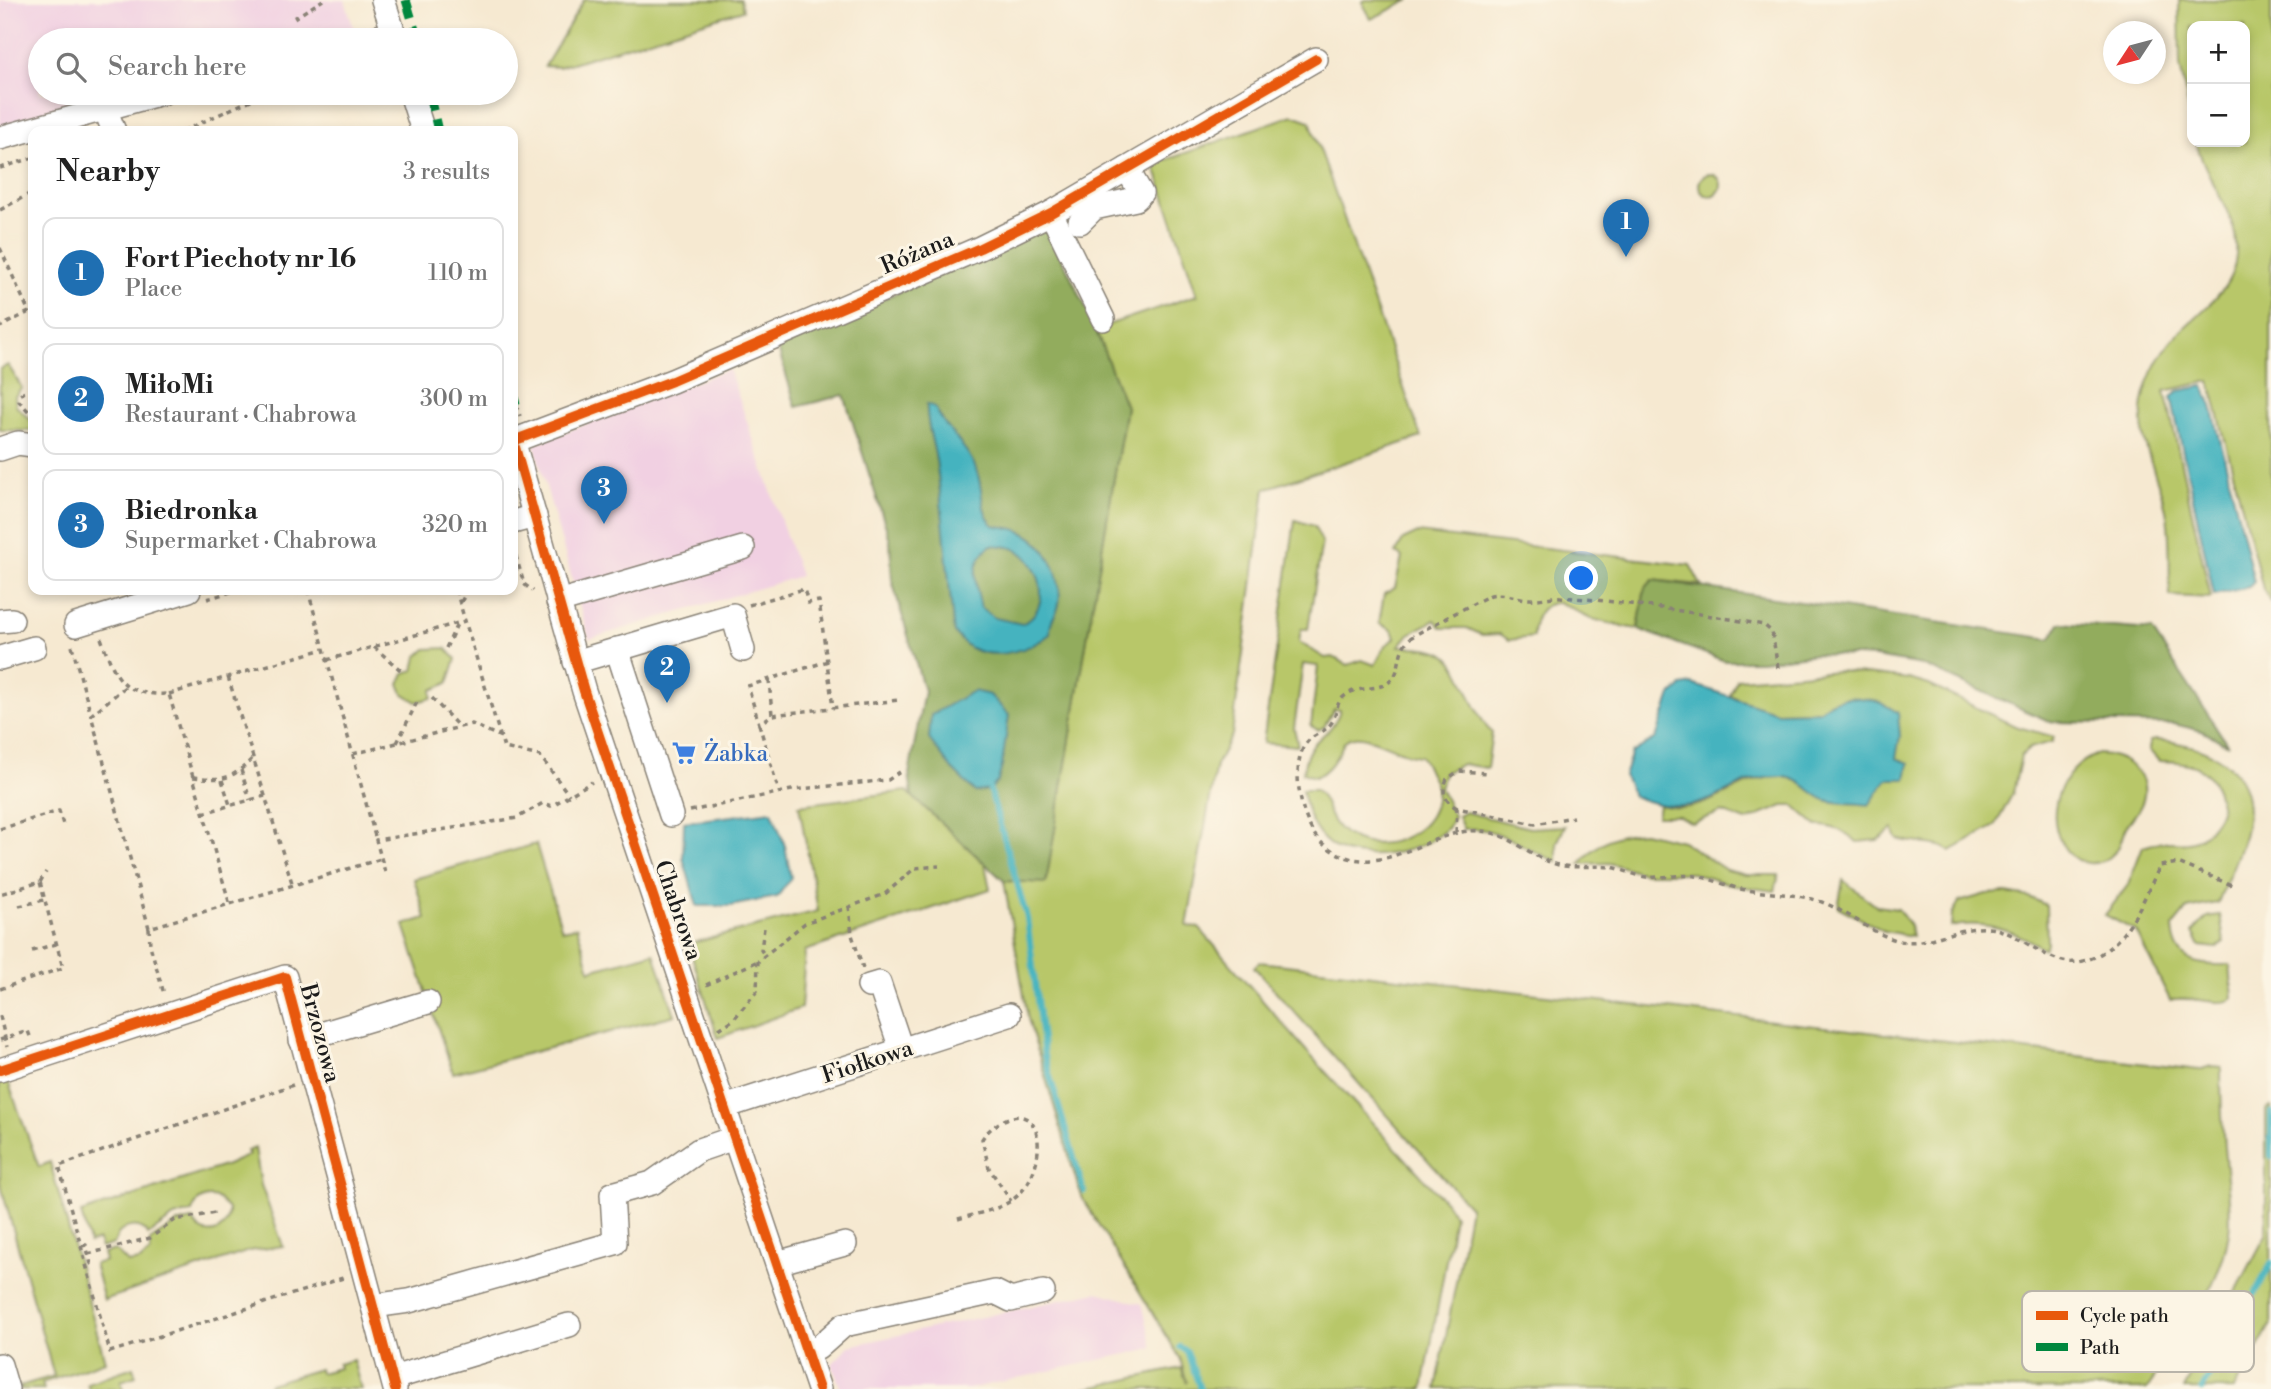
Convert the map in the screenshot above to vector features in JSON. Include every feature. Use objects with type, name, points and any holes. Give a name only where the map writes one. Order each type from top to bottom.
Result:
[{"type":"street","points":[[383,0],[391,28]]},
{"type":"street","name":"Różana","points":[[518,438],[745,350],[980,248],[1051,213],[1316,59]]},
{"type":"street","points":[[43,126],[118,105]]},
{"type":"street","points":[[415,105],[421,126]]},
{"type":"street","points":[[104,109],[112,126]]},
{"type":"street","points":[[0,138],[28,130]]},
{"type":"street","points":[[1080,222],[1094,208],[1136,199],[1141,193],[1127,169]]},
{"type":"street","points":[[1051,213],[1103,319]]},
{"type":"street","points":[[0,449],[18,443],[28,444]]},
{"type":"street","name":"Chabrowa","points":[[518,476],[524,519],[558,602],[575,662],[820,1389]]},
{"type":"street","points":[[558,602],[743,548]]},
{"type":"street","points":[[72,631],[174,595]]},
{"type":"street","points":[[575,662],[733,615],[743,650]]},
{"type":"street","points":[[0,657],[34,648]]},
{"type":"street","points":[[617,649],[671,815]]},
{"type":"street","name":"Brzozowa","points":[[6,1068],[285,978],[394,1383]]},
{"type":"street","points":[[869,986],[879,983],[901,1049]]},
{"type":"street","points":[[301,1040],[428,1002]]},
{"type":"street","name":"Fiołkowa","points":[[724,1107],[1009,1015]]},
{"type":"street","points":[[373,1306],[409,1301],[615,1243],[612,1194],[652,1183],[699,1150],[734,1138]]},
{"type":"street","points":[[777,1263],[845,1244]]},
{"type":"street","points":[[807,1352],[818,1348],[844,1325],[995,1292],[1011,1300],[1043,1292]]},
{"type":"street","points":[[394,1383],[569,1325]]},
{"type":"street","points":[[0,1364],[7,1389]]},
{"type":"path","points":[[294,18],[323,0]]},
{"type":"path","points":[[194,126],[239,105]]},
{"type":"path","points":[[0,168],[28,160]]},
{"type":"path","points":[[0,210],[28,195]]},
{"type":"path","points":[[0,248],[28,307]]},
{"type":"path","points":[[0,327],[28,314]]},
{"type":"path","points":[[28,390],[20,395],[19,401],[28,411]]},
{"type":"path","points":[[518,569],[524,584],[535,592]]},
{"type":"path","points":[[740,607],[804,589],[808,603],[819,601],[833,708]]},
{"type":"path","points":[[1778,668],[1772,632],[1764,625],[1671,609],[1556,596],[1531,600],[1499,594],[1486,596],[1447,621],[1408,640],[1399,655],[1395,675],[1382,687],[1349,691],[1338,702],[1335,718],[1326,730],[1309,740],[1302,751],[1298,793],[1304,818],[1320,842],[1345,856],[1373,860],[1402,855],[1456,832],[1478,830],[1498,834],[1532,855],[1560,866],[1612,867],[1644,877],[1697,876],[1736,888],[1819,901],[1899,941],[1927,939],[1962,928],[1995,929],[2069,962],[2085,961],[2109,946],[2134,919],[2160,866],[2178,863],[2234,886]]},
{"type":"path","points":[[309,595],[385,873]]},
{"type":"path","points":[[457,595],[504,748],[540,756],[569,795]]},
{"type":"path","points":[[460,604],[465,595]]},
{"type":"path","points":[[327,660],[465,621]]},
{"type":"path","points":[[446,648],[457,624]]},
{"type":"path","points":[[72,631],[91,715],[167,1004]]},
{"type":"path","points":[[374,647],[404,673]]},
{"type":"path","points":[[106,653],[125,687],[142,695],[169,694],[324,649]]},
{"type":"path","points":[[780,793],[748,686],[828,662]]},
{"type":"path","points":[[229,677],[293,887]]},
{"type":"path","points":[[769,679],[772,715]]},
{"type":"path","points":[[91,715],[125,687]]},
{"type":"path","points":[[169,694],[230,905]]},
{"type":"path","points":[[432,698],[459,727]]},
{"type":"path","points":[[759,724],[772,715],[899,701]]},
{"type":"path","points":[[397,743],[417,702]]},
{"type":"path","points":[[354,754],[472,724],[501,737]]},
{"type":"path","points":[[193,777],[222,780],[240,770],[253,758]]},
{"type":"path","points":[[240,770],[250,800]]},
{"type":"path","points":[[1487,773],[1459,771],[1447,779],[1443,793],[1446,799],[1457,808],[1535,824],[1573,817]]},
{"type":"path","points":[[671,815],[780,793],[888,780],[900,772]]},
{"type":"path","points":[[222,780],[230,806]]},
{"type":"path","points":[[376,839],[517,818],[543,803],[551,806],[594,781]]},
{"type":"path","points":[[202,813],[265,796]]},
{"type":"path","points":[[1456,832],[1457,808]]},
{"type":"path","points":[[0,829],[59,811],[64,828]]},
{"type":"path","points":[[149,928],[382,859]]},
{"type":"path","points":[[699,992],[710,981],[758,961],[805,923],[885,894],[915,868],[934,869],[939,866]]},
{"type":"path","points":[[0,989],[63,968],[40,882],[46,872]]},
{"type":"path","points":[[0,896],[21,886],[40,882]]},
{"type":"path","points":[[19,905],[44,900]]},
{"type":"path","points":[[849,906],[852,935]]},
{"type":"path","points":[[764,928],[761,950],[765,956]]},
{"type":"path","points":[[32,951],[56,944]]},
{"type":"path","points":[[711,1034],[733,1020],[757,991],[758,961]]},
{"type":"path","points":[[0,1016],[6,1068]]},
{"type":"path","points":[[311,1078],[58,1166],[110,1352],[364,1271]]},
{"type":"path","points":[[958,1219],[1011,1201],[1028,1184],[1038,1163],[1035,1129],[1028,1119],[1018,1116],[998,1124],[982,1139],[989,1168],[1011,1201]]},
{"type":"path","points":[[88,1254],[150,1238],[175,1220],[215,1213]]},
{"type":"path","points":[[81,1247],[86,1245],[91,1265],[86,1266]]},
{"type":"shaded area","points":[[0,0],[345,0],[353,28],[28,28],[28,105],[91,105],[0,130]]},
{"type":"shaded area","points":[[729,369],[800,576],[589,639],[534,444]]},
{"type":"shaded area","points":[[1097,1292],[1142,1304],[1153,1348],[969,1389],[841,1389],[832,1364],[849,1346]]},
{"type":"green space","points":[[584,0],[740,0],[743,10],[559,67],[545,66]]},
{"type":"green space","points":[[1410,0],[1371,19],[1362,2]]},
{"type":"green space","points":[[2179,0],[2271,0],[2271,604],[2263,589],[2210,381],[2165,391],[2211,598],[2170,596],[2167,516],[2143,432],[2143,402],[2158,362],[2170,343],[2215,299],[2230,278],[2234,265],[2236,251],[2232,224],[2198,147],[2250,147],[2250,21],[2187,21],[2187,100],[2180,66]]},
{"type":"green space","points":[[1293,115],[1310,121],[1421,437],[1265,489],[1232,735],[1216,765],[1187,926],[1199,928],[1310,1055],[1449,1206],[1454,1216],[1423,1389],[1084,1389],[1181,1368],[1187,1383],[1180,1358],[1081,1196],[1028,1019],[1004,881],[1046,882],[1126,407],[1095,329],[1197,295],[1154,164]]},
{"type":"green space","points":[[1710,174],[1718,177],[1721,185],[1718,193],[1710,196],[1702,193],[1699,185],[1702,177]]},
{"type":"green space","points":[[1047,227],[1090,316],[1126,407],[1046,883],[1004,881],[912,796],[909,774],[924,691],[892,580],[890,540],[844,395],[796,407],[777,345]]},
{"type":"green space","points":[[8,365],[22,388],[15,396],[16,406],[28,417],[28,431],[0,430],[0,369]]},
{"type":"green space","points":[[1295,520],[1314,526],[1322,542],[1308,629],[1301,629],[1299,642],[1325,658],[1333,657],[1348,665],[1362,660],[1375,665],[1386,645],[1395,638],[1392,630],[1379,623],[1384,594],[1395,588],[1402,557],[1396,553],[1403,540],[1418,533],[1690,565],[1701,585],[1653,580],[1645,588],[1638,629],[1584,616],[1557,603],[1545,606],[1541,611],[1535,623],[1533,637],[1509,640],[1500,634],[1482,635],[1467,628],[1442,628],[1435,620],[1409,634],[1399,646],[1438,651],[1456,667],[1485,725],[1492,733],[1487,768],[1462,764],[1444,773],[1440,789],[1454,816],[1447,828],[1435,838],[1403,851],[1366,855],[1350,853],[1329,844],[1317,832],[1309,816],[1302,790],[1315,790],[1320,795],[1337,827],[1344,833],[1367,843],[1382,844],[1410,835],[1421,827],[1430,816],[1435,803],[1436,786],[1420,756],[1361,737],[1352,737],[1345,741],[1333,762],[1321,774],[1315,777],[1303,773],[1309,750],[1331,728],[1340,710],[1334,709],[1324,727],[1318,730],[1311,726],[1318,666],[1303,664],[1294,728],[1298,746],[1263,743]]},
{"type":"green space","points":[[1653,580],[2050,639],[2060,623],[2152,630],[2228,745],[2202,731],[2174,724],[2051,722],[1922,665],[1875,657],[1816,654],[1761,661],[1725,661],[1638,629],[1645,588]]},
{"type":"green space","points":[[446,648],[456,659],[448,683],[432,690],[432,698],[417,702],[403,693],[399,684],[404,673],[414,670],[417,657],[426,649]]},
{"type":"green space","points":[[1839,671],[1909,679],[1929,685],[2015,726],[2054,737],[2052,742],[2030,748],[2021,756],[2013,793],[1995,826],[1950,851],[1939,846],[1897,839],[1893,829],[1878,840],[1857,842],[1838,830],[1817,826],[1794,806],[1783,806],[1746,821],[1722,812],[1692,823],[1679,816],[1657,816],[1659,805],[1680,808],[1694,806],[1771,777],[1791,778],[1823,798],[1843,802],[1855,803],[1875,789],[1891,769],[1900,736],[1819,711],[1777,712],[1757,708],[1730,695],[1737,679]]},
{"type":"green space","points":[[2150,741],[2187,745],[2216,757],[2229,766],[2239,778],[2245,792],[2248,810],[2245,833],[2218,903],[2187,909],[2173,926],[2178,949],[2190,960],[2230,965],[2233,999],[2227,1001],[2170,1000],[2136,931],[2105,915],[2128,885],[2143,846],[2195,841],[2212,826],[2221,811],[2215,786],[2209,777],[2194,766],[2159,761],[2149,750]]},
{"type":"green space","points":[[2098,754],[2116,757],[2132,767],[2143,781],[2144,790],[2142,804],[2126,827],[2116,851],[2104,860],[2090,863],[2077,860],[2066,850],[2055,823],[2055,808],[2058,794],[2073,770]]},
{"type":"green space","points":[[907,791],[985,864],[990,889],[805,951],[801,1008],[718,1038],[688,944],[818,911],[799,805]]},
{"type":"green space","points":[[1465,812],[1530,828],[1565,826],[1557,843],[1557,861],[1489,831],[1463,829],[1458,816]]},
{"type":"green space","points":[[1643,832],[1682,841],[1726,870],[1746,875],[1779,875],[1775,891],[1736,886],[1692,873],[1644,873],[1609,863],[1580,864],[1600,844],[1624,835]]},
{"type":"green space","points":[[536,844],[562,930],[577,927],[590,970],[654,953],[675,1015],[453,1073],[404,925],[426,918],[414,879]]},
{"type":"green space","points":[[1843,880],[1876,906],[1898,909],[1910,926],[1912,936],[1884,931],[1838,907]]},
{"type":"green space","points":[[2006,893],[2029,897],[2046,905],[2047,943],[2044,949],[2000,928],[1976,925],[1951,927],[1952,914],[1959,902],[1986,894]]},
{"type":"green space","points":[[2220,915],[2224,942],[2217,948],[2200,946],[2193,932],[2207,917]]},
{"type":"green space","points":[[1259,962],[2199,1070],[2211,1066],[2221,1067],[2222,1124],[2230,1215],[2224,1254],[2210,1291],[2022,1291],[2022,1372],[2159,1372],[2147,1389],[1436,1389],[1470,1207],[1254,967]]},
{"type":"green space","points":[[6,1076],[39,1167],[50,1162],[105,1361],[42,1383],[44,1389],[20,1389],[20,1386],[54,1376],[0,1182],[0,1078]]},
{"type":"green space","points":[[2271,1107],[2271,1324],[2254,1354],[2254,1291],[2236,1291],[2266,1235],[2266,1110]]},
{"type":"green space","points":[[255,1148],[261,1185],[283,1246],[249,1251],[104,1300],[94,1264],[105,1261],[103,1253],[115,1250],[128,1263],[140,1261],[150,1252],[150,1241],[177,1223],[193,1220],[203,1231],[215,1232],[225,1224],[228,1209],[219,1199],[206,1197],[196,1204],[192,1212],[174,1217],[148,1235],[137,1227],[129,1227],[118,1234],[114,1244],[101,1248],[98,1240],[89,1243],[81,1213],[227,1165],[249,1155],[247,1151]]},
{"type":"green space","points":[[353,1360],[361,1389],[264,1389],[270,1387],[269,1384],[319,1369],[320,1373],[339,1368],[338,1364]]},
{"type":"green space","points":[[133,1367],[136,1376],[121,1381],[123,1389],[89,1389],[87,1383]]},
{"type":"green space","points":[[2193,1372],[2244,1372],[2234,1389],[2184,1389]]},
{"type":"water","points":[[2204,386],[2212,406],[2254,582],[2249,587],[2214,595],[2171,397],[2178,391]]},
{"type":"water","points":[[927,404],[935,407],[974,463],[984,506],[993,525],[1014,529],[1030,536],[1045,552],[1056,571],[1059,604],[1051,623],[1050,634],[1033,645],[1012,652],[991,654],[971,648],[954,633],[937,467]],"holes":[[[991,545],[1019,551],[1036,571],[1041,590],[1040,600],[1037,609],[1022,624],[995,618],[981,608],[976,582],[977,566],[979,559]]]},
{"type":"water","points":[[1692,684],[1777,712],[1819,711],[1828,704],[1847,698],[1869,699],[1889,707],[1898,713],[1900,736],[1896,758],[1909,763],[1906,779],[1887,779],[1869,805],[1826,800],[1796,780],[1784,777],[1763,778],[1745,783],[1699,803],[1681,806],[1659,804],[1633,796],[1624,776],[1632,753],[1656,738],[1671,695],[1682,686]]},
{"type":"water","points":[[973,691],[990,695],[1009,715],[998,781],[990,790],[975,792],[952,769],[929,739],[931,715]]},
{"type":"water","points":[[772,811],[785,846],[791,878],[777,897],[730,906],[697,906],[683,858],[684,822]]},
{"type":"waterway","points":[[990,790],[1027,918],[1044,1056],[1084,1191]]},
{"type":"waterway","points":[[2271,1113],[2271,1156]]},
{"type":"waterway","points":[[2254,1295],[2271,1264]]},
{"type":"waterway","points":[[1180,1347],[1187,1351],[1200,1389]]},
{"type":"waterway","points":[[2202,1389],[2211,1372]]},
{"type":"marked path","points":[[406,0],[414,28]]},
{"type":"marked path","points":[[432,105],[437,126]]},
{"type":"cycle path","points":[[518,439],[672,381],[980,248],[1051,213],[1316,59]]},
{"type":"cycle path","points":[[518,458],[584,691],[819,1389]]},
{"type":"cycle path","points":[[0,1070],[285,977],[395,1389]]},
{"type":"place","name":"Fort Piechoty nr 16","points":[[1626,257]]},
{"type":"place","name":"Biedronka","points":[[604,524]]},
{"type":"place","name":"MiłoMi","points":[[667,703]]},
{"type":"place","name":"Żabka","points":[[684,753]]}]
